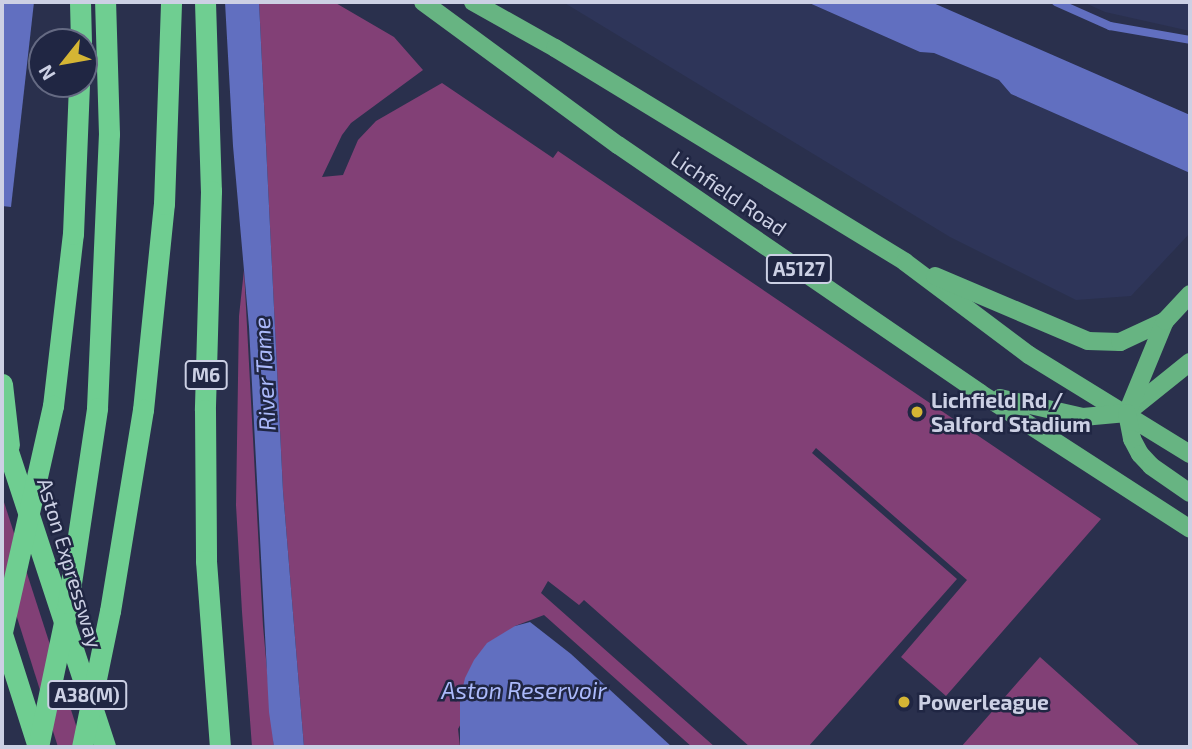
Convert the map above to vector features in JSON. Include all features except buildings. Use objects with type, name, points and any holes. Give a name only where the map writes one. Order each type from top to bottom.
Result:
[{"type":"highway","points":[[80,2],[81,28]]},
{"type":"highway","points":[[38,747],[68,603],[97,408],[109,134],[105,2]]},
{"type":"highway","points":[[82,747],[110,611],[143,410],[164,204],[171,2]]},
{"type":"highway","name":"M6","points":[[205,2],[211,178],[205,410],[206,561],[220,747]]},
{"type":"highway","points":[[2,633],[53,406],[73,234],[78,98]]},
{"type":"highway","name":"A38(M)","points":[[2,384],[11,458]]},
{"type":"highway","name":"Aston Expressway","points":[[2,433],[68,643],[105,747]]},
{"type":"highway","name":"A38(M)","points":[[2,633],[38,747]]},
{"type":"main road","name":"Lichfield Road","points":[[423,2],[607,137],[980,393],[1190,529]]},
{"type":"main road","name":"Lichfield Road","points":[[473,2],[555,48],[905,262],[1029,355],[1190,454]]},
{"type":"main road","points":[[905,262],[1088,341],[1120,342],[1151,330],[1165,321],[1190,294]]},
{"type":"main road","points":[[1165,321],[1127,413],[1132,439],[1140,454],[1151,466],[1190,493]]},
{"type":"main road","points":[[980,393],[1037,409],[1083,417],[1127,413],[1190,362]]},
{"type":"shaded area","points":[[259,2],[334,2],[394,37],[423,70],[351,123],[342,135],[322,177],[343,175],[358,140],[376,121],[442,83],[553,158],[558,151],[1101,519],[946,696],[901,657],[967,580],[816,448],[812,453],[957,579],[808,747],[750,747],[584,600],[579,605],[548,581],[541,593],[715,747],[692,747],[544,615],[515,626],[458,729],[460,747],[304,747],[283,491]]},
{"type":"shaded area","points":[[563,2],[807,2],[920,52],[934,53],[1000,80],[1011,94],[1190,173],[1190,233],[1131,296],[1076,300],[950,237]]},
{"type":"shaded area","points":[[1083,2],[1190,2],[1190,31],[1105,12]]},
{"type":"shaded area","points":[[244,270],[263,626],[274,747],[252,747],[242,612],[236,505],[239,316]]},
{"type":"shaded area","points":[[2,496],[83,747],[58,747],[2,570]]},
{"type":"shaded area","points":[[1040,657],[1107,717],[1141,747],[961,747]]},
{"type":"water","points":[[2,2],[34,2],[31,28],[28,28],[28,55],[11,207],[2,206]]},
{"type":"water","name":"River Tame","points":[[225,2],[259,2],[283,491],[304,747],[274,747],[269,712],[249,327],[233,146]]},
{"type":"water","points":[[807,2],[931,2],[1190,115],[1190,173],[1011,94],[999,80],[934,53],[920,52]]},
{"type":"water","name":"Aston Reservoir","points":[[530,622],[571,654],[672,747],[460,747],[460,700],[465,678],[474,660],[487,643],[515,626]]},
{"type":"waterway","points":[[1056,2],[1110,26],[1190,40]]},
{"type":"place","name":"Lichfield Rd / Salford Stadium","points":[[917,412]]},
{"type":"place","name":"Powerleague","points":[[904,702]]}]
